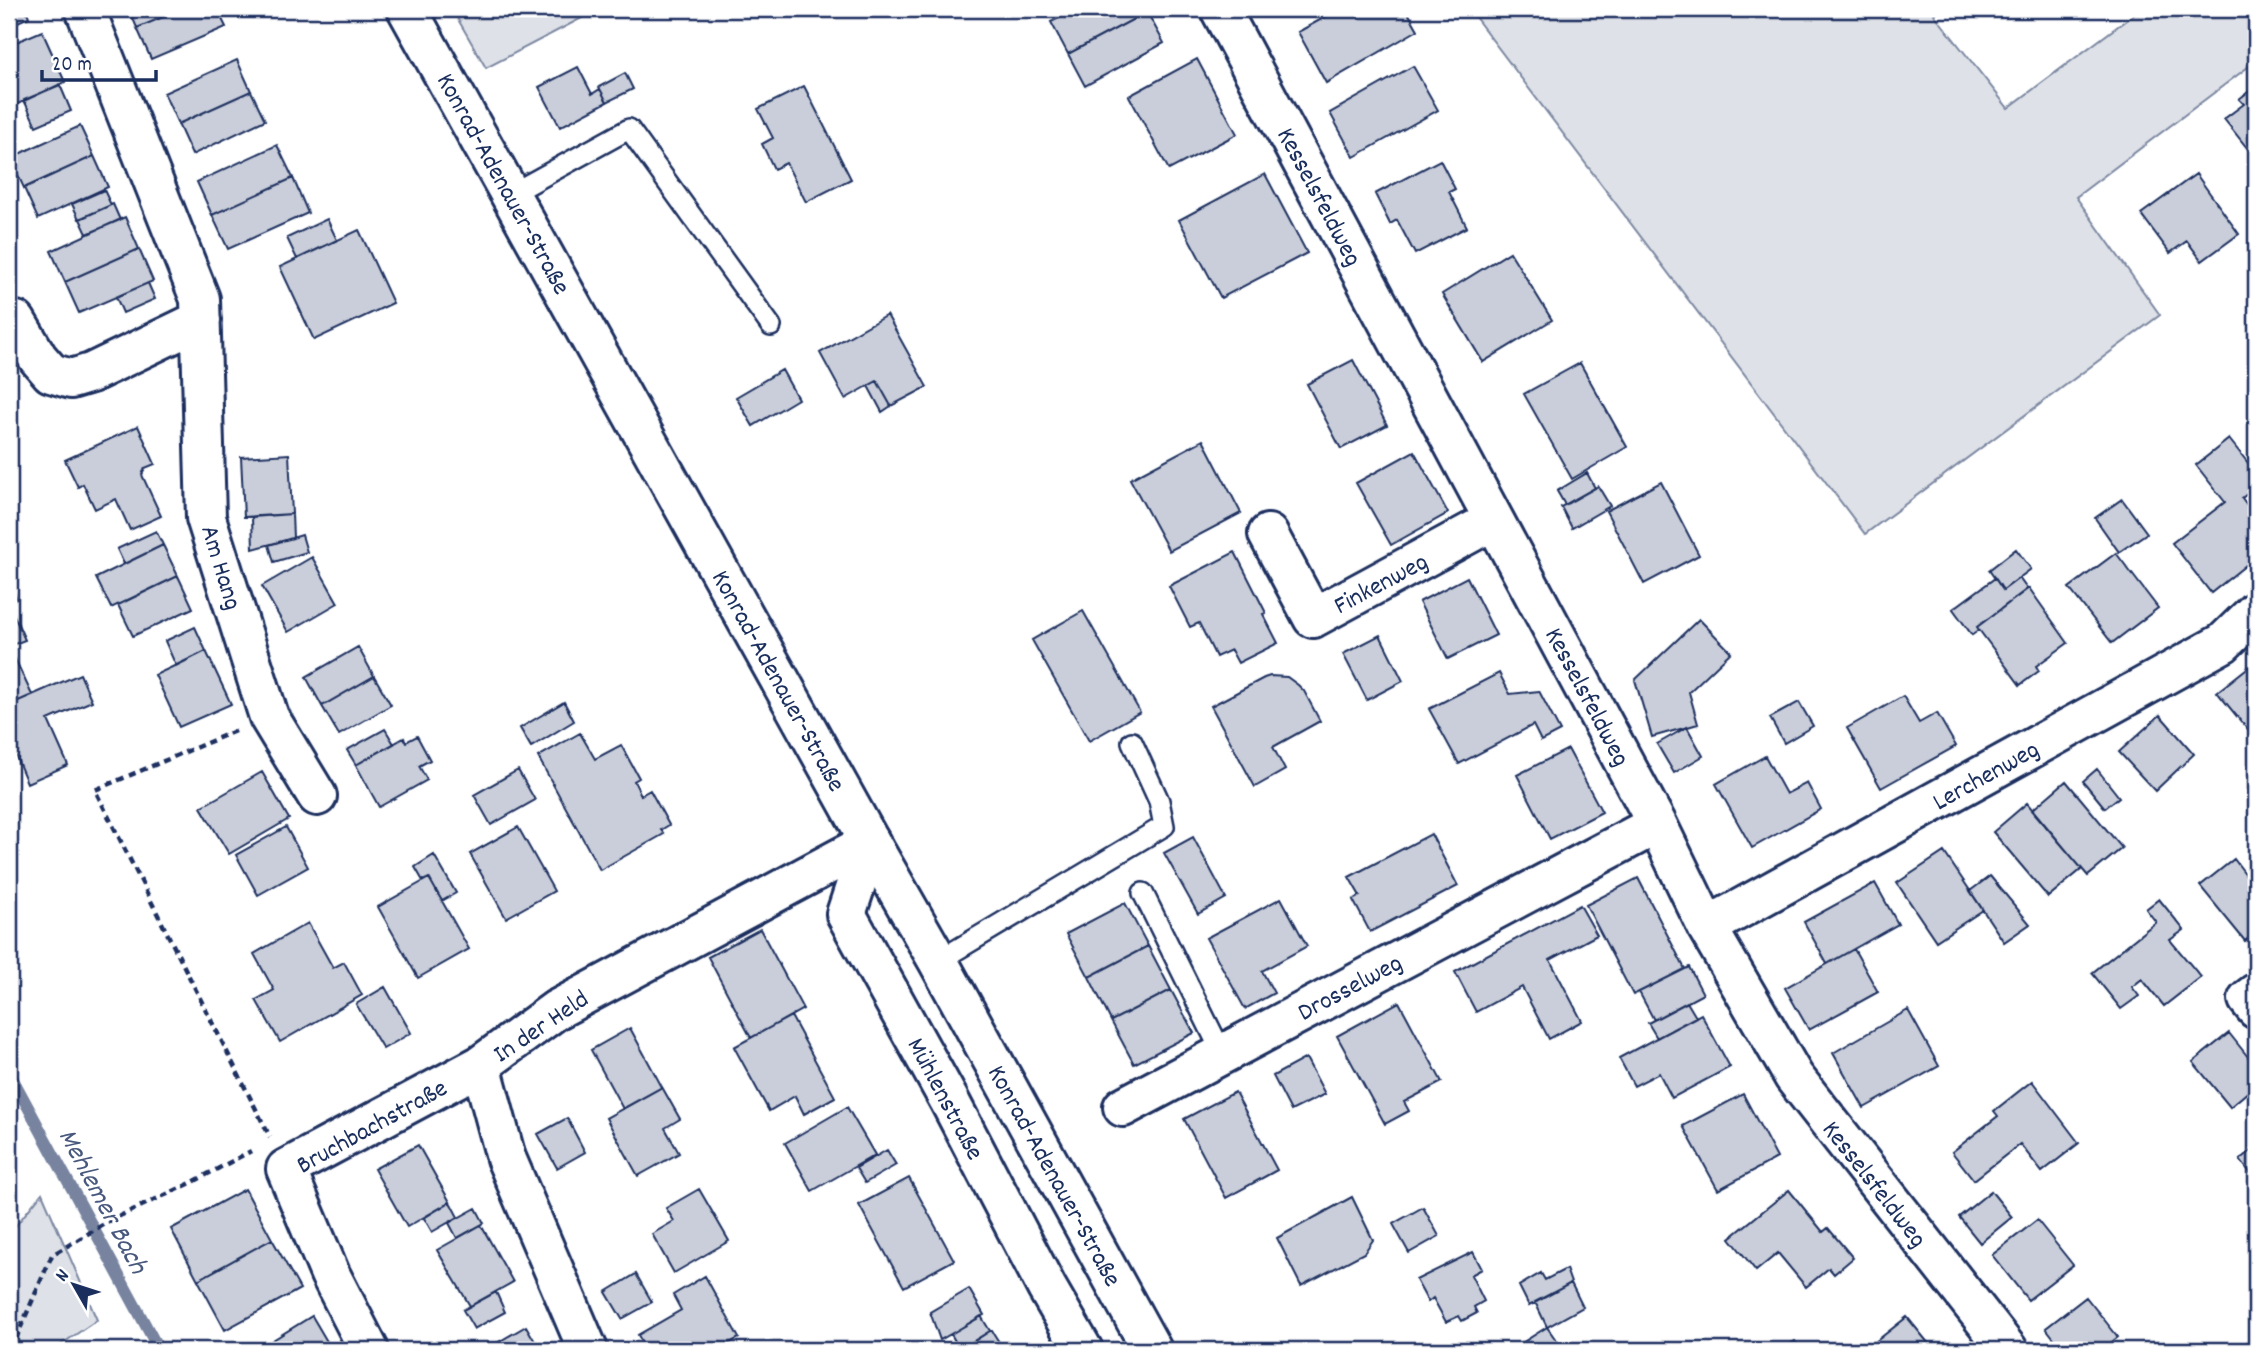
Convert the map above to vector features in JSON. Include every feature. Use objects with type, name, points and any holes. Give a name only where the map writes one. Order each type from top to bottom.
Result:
[{"type":"street","name":"Am Hang","points":[[85,9],[200,299],[206,518],[270,717],[317,796]]},
{"type":"street","name":"Konrad-Adenauer-Straße","points":[[408,9],[1152,1350]]},
{"type":"street","name":"Kesselsfeldweg","points":[[1220,9],[1657,824],[1706,927],[1794,1077],[2008,1350]]},
{"type":"street","points":[[16,321],[38,358],[51,373],[71,379],[91,373],[201,320]]},
{"type":"street","name":"Finkenweg","points":[[1268,534],[1313,618],[1494,520]]},
{"type":"street","name":"Lerchenweg","points":[[1706,927],[2223,643],[2256,611]]},
{"type":"street","name":"Drosselweg","points":[[1123,1107],[1657,824]]},
{"type":"street","name":"In der Held","points":[[588,1350],[506,1158],[481,1065],[556,1010],[870,842]]},
{"type":"street","name":"Mühlenstraße","points":[[870,842],[846,914],[1083,1350]]},
{"type":"street","points":[[2256,993],[2248,999],[2256,1009]]},
{"type":"street","name":"Bruchbachstraße","points":[[369,1350],[273,1157],[481,1065]]},
{"type":"lane","points":[[511,194],[628,129],[771,326]]},
{"type":"lane","points":[[938,961],[1164,826],[1159,801],[1132,742]]},
{"type":"lane","points":[[1143,893],[1222,1053]]},
{"type":"path","points":[[11,1350],[52,1255],[111,1220],[191,1183],[273,1157],[95,790],[270,717]]},
{"type":"shaded area","points":[[452,9],[599,9],[486,68]]},
{"type":"shaded area","points":[[1469,9],[1940,9],[1934,14],[2008,108],[2141,9],[2256,9],[2256,61],[2076,197],[2160,315],[1865,534]]},
{"type":"shaded area","points":[[42,1193],[97,1320],[53,1350],[9,1350],[9,1234]]},
{"type":"building","points":[[9,9],[26,9],[29,17],[9,26]]},
{"type":"building","points":[[129,9],[182,9],[137,28]]},
{"type":"building","points":[[182,9],[217,9],[226,27],[151,59],[137,28]]},
{"type":"building","points":[[1077,9],[1146,9],[1147,12],[1068,54],[1051,22]]},
{"type":"building","points":[[1340,9],[1406,9],[1418,30],[1326,83],[1298,32]]},
{"type":"building","points":[[1147,12],[1164,43],[1085,86],[1068,54]]},
{"type":"building","points":[[42,31],[65,82],[9,108],[9,45]]},
{"type":"building","points":[[1197,59],[1237,134],[1169,170],[1129,96]]},
{"type":"building","points":[[237,60],[251,91],[178,124],[164,93]]},
{"type":"building","points":[[1413,66],[1438,110],[1354,157],[1330,113]]},
{"type":"building","points":[[578,67],[592,94],[600,89],[607,102],[560,127],[539,87]]},
{"type":"building","points":[[625,73],[633,89],[607,102],[599,87]]},
{"type":"building","points":[[60,85],[71,111],[36,126],[24,100]]},
{"type":"building","points":[[804,86],[851,179],[806,202],[786,163],[774,169],[762,144],[773,138],[758,109]]},
{"type":"building","points":[[2256,86],[2256,143],[2248,149],[2224,119],[2244,104],[2239,99]]},
{"type":"building","points":[[251,91],[265,120],[192,155],[178,124]]},
{"type":"building","points":[[80,126],[94,156],[24,188],[10,158]]},
{"type":"building","points":[[277,145],[293,178],[212,215],[197,182]]},
{"type":"building","points":[[94,156],[108,187],[38,219],[24,188]]},
{"type":"building","points":[[1440,160],[1455,189],[1449,192],[1467,227],[1415,254],[1397,220],[1390,224],[1375,194]]},
{"type":"building","points":[[1265,174],[1307,253],[1221,298],[1179,220]]},
{"type":"building","points":[[2196,174],[2239,234],[2202,261],[2187,241],[2170,253],[2141,214]]},
{"type":"building","points":[[293,178],[308,213],[228,249],[212,215]]},
{"type":"building","points":[[104,190],[111,205],[79,219],[72,204]]},
{"type":"building","points":[[113,204],[120,220],[87,234],[80,219]]},
{"type":"building","points":[[125,217],[139,249],[65,282],[51,251]]},
{"type":"building","points":[[327,219],[337,240],[297,259],[287,238]]},
{"type":"building","points":[[359,230],[393,303],[314,340],[280,267]]},
{"type":"building","points":[[139,249],[153,281],[79,313],[65,282]]},
{"type":"building","points":[[1510,252],[1552,320],[1483,362],[1442,294]]},
{"type":"building","points":[[148,283],[155,299],[123,313],[116,297]]},
{"type":"building","points":[[887,315],[927,387],[891,406],[877,381],[845,399],[820,353]]},
{"type":"building","points":[[1353,360],[1387,425],[1341,449],[1307,384]]},
{"type":"building","points":[[1580,363],[1627,447],[1572,479],[1524,394]]},
{"type":"building","points":[[782,370],[798,399],[753,426],[736,397]]},
{"type":"building","points":[[877,381],[891,406],[882,412],[868,386]]},
{"type":"building","points":[[138,426],[155,464],[145,468],[142,475],[161,516],[130,530],[116,499],[95,509],[83,484],[78,487],[65,460]]},
{"type":"building","points":[[2229,439],[2256,473],[2256,487],[2242,498],[2256,517],[2256,557],[2211,593],[2172,543],[2225,502],[2196,465]]},
{"type":"building","points":[[1203,440],[1241,513],[1169,551],[1130,479]]},
{"type":"building","points":[[1414,451],[1448,513],[1391,545],[1356,483]]},
{"type":"building","points":[[289,454],[292,514],[244,517],[241,457]]},
{"type":"building","points":[[1587,473],[1595,488],[1565,505],[1557,491]]},
{"type":"building","points":[[1661,482],[1699,555],[1644,584],[1606,511]]},
{"type":"building","points":[[1598,486],[1610,506],[1572,528],[1561,507]]},
{"type":"building","points":[[2122,499],[2147,533],[2119,552],[2095,518]]},
{"type":"building","points":[[292,514],[293,538],[253,549],[252,517]]},
{"type":"building","points":[[156,531],[163,545],[124,564],[117,549]]},
{"type":"building","points":[[302,535],[307,552],[274,562],[269,545]]},
{"type":"building","points":[[163,545],[178,576],[111,608],[96,578]]},
{"type":"building","points":[[2016,549],[2031,569],[2003,590],[1989,570]]},
{"type":"building","points":[[1235,552],[1278,643],[1238,663],[1231,650],[1216,657],[1199,623],[1190,627],[1169,586]]},
{"type":"building","points":[[2116,553],[2158,608],[2112,643],[2069,588]]},
{"type":"building","points":[[312,557],[338,603],[288,632],[262,586]]},
{"type":"building","points":[[178,576],[193,608],[133,636],[118,605]]},
{"type":"building","points":[[1467,577],[1496,635],[1448,659],[1419,602]]},
{"type":"building","points":[[1995,578],[2003,590],[2019,578],[2027,589],[1977,627],[1979,630],[1972,635],[1953,609]]},
{"type":"building","points":[[9,579],[17,599],[9,602]]},
{"type":"building","points":[[2029,588],[2068,643],[2036,666],[2039,671],[2020,685],[1977,627]]},
{"type":"building","points":[[9,604],[25,640],[9,646]]},
{"type":"building","points":[[1083,611],[1140,712],[1089,741],[1032,640]]},
{"type":"building","points":[[1699,619],[1731,652],[1689,692],[1698,724],[1652,737],[1635,680]]},
{"type":"building","points":[[195,627],[206,651],[176,666],[165,641]]},
{"type":"building","points":[[1380,635],[1403,681],[1367,700],[1343,654]]},
{"type":"building","points":[[9,646],[32,695],[9,705]]},
{"type":"building","points":[[358,647],[374,676],[322,706],[306,677]]},
{"type":"building","points":[[206,651],[231,704],[179,727],[155,675]]},
{"type":"building","points":[[2256,661],[2256,740],[2217,692]]},
{"type":"building","points":[[1499,673],[1510,694],[1539,691],[1560,731],[1541,741],[1533,725],[1459,764],[1429,709]]},
{"type":"building","points":[[80,674],[92,701],[48,720],[68,765],[27,783],[9,740],[9,705]]},
{"type":"building","points":[[374,676],[391,705],[339,735],[322,706]]},
{"type":"building","points":[[1270,676],[1287,677],[1298,685],[1320,721],[1273,747],[1285,770],[1255,787],[1211,706]]},
{"type":"building","points":[[1903,696],[1919,723],[1937,713],[1956,746],[1881,788],[1847,728]]},
{"type":"building","points":[[564,702],[574,721],[531,747],[520,728]]},
{"type":"building","points":[[1799,702],[1813,726],[1784,743],[1770,718]]},
{"type":"building","points":[[2160,715],[2194,754],[2155,791],[2119,752]]},
{"type":"building","points":[[1687,727],[1703,756],[1674,773],[1657,744]]},
{"type":"building","points":[[385,729],[394,744],[356,765],[347,750]]},
{"type":"building","points":[[580,733],[595,759],[621,745],[639,778],[634,781],[641,795],[650,790],[669,825],[661,830],[664,834],[600,870],[538,757]]},
{"type":"building","points":[[417,736],[430,760],[419,766],[427,780],[379,807],[356,765],[404,738],[406,742]]},
{"type":"building","points":[[1568,749],[1602,812],[1550,839],[1517,775]]},
{"type":"building","points":[[1765,756],[1786,794],[1807,783],[1821,809],[1752,848],[1716,784]]},
{"type":"building","points":[[2097,769],[2119,797],[2105,808],[2083,781]]},
{"type":"building","points":[[518,770],[535,800],[491,825],[474,795]]},
{"type":"building","points":[[262,772],[289,819],[229,854],[201,807]]},
{"type":"building","points":[[2066,781],[2122,848],[2088,876],[2032,810]]},
{"type":"building","points":[[2027,803],[2082,869],[2048,897],[1993,832]]},
{"type":"building","points":[[286,827],[308,867],[258,895],[236,855]]},
{"type":"building","points":[[518,827],[554,891],[506,918],[470,854]]},
{"type":"building","points":[[1431,834],[1458,886],[1370,932],[1353,900],[1360,896],[1349,877]]},
{"type":"building","points":[[1193,837],[1226,898],[1198,914],[1164,853]]},
{"type":"building","points":[[1944,852],[1983,910],[1936,941],[1897,883]]},
{"type":"building","points":[[434,855],[456,893],[442,901],[429,878],[423,881],[415,867]]},
{"type":"building","points":[[2234,859],[2256,888],[2256,932],[2245,941],[2200,886]]},
{"type":"building","points":[[1990,876],[2030,924],[2004,942],[1970,891]]},
{"type":"building","points":[[429,878],[469,949],[418,978],[378,907]]},
{"type":"building","points":[[1638,878],[1685,969],[1633,995],[1586,905]]},
{"type":"building","points":[[1875,883],[1898,924],[1827,964],[1804,922]]},
{"type":"building","points":[[1281,898],[1307,946],[1262,971],[1274,993],[1245,1009],[1206,938]]},
{"type":"building","points":[[2159,899],[2184,930],[2170,940],[2201,977],[2164,1006],[2142,979],[2132,987],[2139,996],[2121,1009],[2092,973],[2156,922],[2146,909]]},
{"type":"building","points":[[1125,903],[1148,946],[1089,977],[1066,934]]},
{"type":"building","points":[[1580,905],[1597,935],[1550,960],[1582,1021],[1549,1039],[1522,987],[1476,1012],[1455,972]]},
{"type":"building","points":[[308,923],[333,968],[344,962],[362,995],[280,1042],[256,1000],[274,990],[254,954]]},
{"type":"building","points":[[760,929],[803,1009],[751,1038],[708,957]]},
{"type":"building","points":[[1148,946],[1171,990],[1111,1021],[1089,977]]},
{"type":"building","points":[[1854,949],[1878,992],[1809,1030],[1785,988]]},
{"type":"building","points":[[1689,967],[1703,994],[1654,1020],[1639,992]]},
{"type":"building","points":[[385,987],[411,1033],[383,1049],[356,1004]]},
{"type":"building","points":[[1171,990],[1194,1033],[1134,1064],[1111,1021]]},
{"type":"building","points":[[1399,1002],[1442,1082],[1404,1102],[1409,1111],[1385,1124],[1337,1036]]},
{"type":"building","points":[[1687,1002],[1696,1017],[1657,1038],[1648,1023]]},
{"type":"building","points":[[1908,1010],[1939,1066],[1864,1108],[1833,1053]]},
{"type":"building","points":[[1701,1014],[1730,1067],[1672,1098],[1659,1073],[1634,1086],[1619,1058]]},
{"type":"building","points":[[791,1016],[835,1097],[804,1114],[795,1096],[769,1111],[734,1047]]},
{"type":"building","points":[[630,1028],[662,1087],[623,1109],[591,1050]]},
{"type":"building","points":[[2229,1033],[2256,1067],[2256,1085],[2230,1107],[2193,1062]]},
{"type":"building","points":[[1306,1058],[1325,1094],[1291,1111],[1273,1076]]},
{"type":"building","points":[[2032,1081],[2079,1143],[2042,1172],[2020,1144],[1974,1180],[1952,1152],[1998,1116],[1994,1111]]},
{"type":"building","points":[[662,1087],[680,1119],[665,1128],[679,1153],[638,1176],[606,1118]]},
{"type":"building","points":[[1235,1092],[1277,1170],[1226,1198],[1184,1119]]},
{"type":"building","points":[[1743,1094],[1777,1158],[1718,1190],[1683,1126]]},
{"type":"building","points":[[847,1107],[875,1155],[812,1191],[785,1143]]},
{"type":"building","points":[[567,1118],[585,1152],[557,1168],[538,1134]]},
{"type":"building","points":[[418,1145],[450,1202],[407,1227],[374,1169]]},
{"type":"building","points":[[2256,1147],[2256,1180],[2240,1160]]},
{"type":"building","points":[[887,1150],[896,1165],[865,1183],[856,1168]]},
{"type":"building","points":[[909,1178],[954,1260],[904,1287],[859,1205]]},
{"type":"building","points":[[245,1189],[272,1239],[198,1280],[171,1229]]},
{"type":"building","points":[[699,1189],[729,1241],[674,1273],[652,1234],[674,1221],[666,1208]]},
{"type":"building","points":[[1789,1190],[1823,1232],[1828,1228],[1853,1258],[1834,1274],[1829,1268],[1806,1287],[1778,1253],[1756,1271],[1730,1238]]},
{"type":"building","points":[[1991,1191],[2012,1217],[1980,1243],[1959,1217]]},
{"type":"building","points":[[1352,1197],[1373,1240],[1364,1253],[1301,1286],[1277,1238]]},
{"type":"building","points":[[450,1202],[458,1217],[432,1232],[424,1218]]},
{"type":"building","points":[[1423,1207],[1439,1236],[1409,1253],[1393,1224]]},
{"type":"building","points":[[476,1208],[484,1223],[457,1238],[449,1223]]},
{"type":"building","points":[[2037,1220],[2073,1265],[2028,1300],[1992,1255]]},
{"type":"building","points":[[481,1225],[513,1282],[470,1306],[437,1250]]},
{"type":"building","points":[[272,1239],[300,1289],[225,1330],[198,1280]]},
{"type":"building","points":[[1473,1252],[1482,1269],[1471,1275],[1484,1301],[1474,1307],[1477,1313],[1462,1321],[1459,1316],[1446,1322],[1433,1298],[1428,1302],[1416,1280]]},
{"type":"building","points":[[1566,1269],[1571,1283],[1529,1306],[1519,1286],[1541,1273],[1545,1280]]},
{"type":"building","points":[[636,1274],[652,1302],[622,1319],[606,1292]]},
{"type":"building","points":[[705,1276],[739,1338],[717,1350],[646,1350],[638,1335],[681,1310],[673,1295]]},
{"type":"building","points":[[1571,1283],[1583,1307],[1547,1327],[1535,1302]]},
{"type":"building","points":[[969,1289],[984,1315],[940,1340],[930,1312]]},
{"type":"building","points":[[496,1292],[505,1312],[474,1329],[463,1310]]},
{"type":"building","points":[[2086,1297],[2118,1337],[2102,1350],[2063,1350],[2046,1328]]},
{"type":"building","points":[[312,1316],[332,1350],[273,1350],[268,1343]]},
{"type":"building","points":[[981,1316],[990,1331],[960,1350],[951,1334]]},
{"type":"building","points":[[1907,1317],[1934,1350],[1865,1350]]},
{"type":"building","points":[[526,1326],[540,1350],[485,1350]]},
{"type":"building","points":[[1547,1327],[1563,1350],[1511,1350]]},
{"type":"building","points":[[990,1331],[1004,1350],[959,1350]]},
{"type":"building","points":[[1795,1341],[1802,1350],[1780,1350]]},
{"type":"waterway","name":"Mehlemer Bach","points":[[9,1072],[159,1350]]}]
